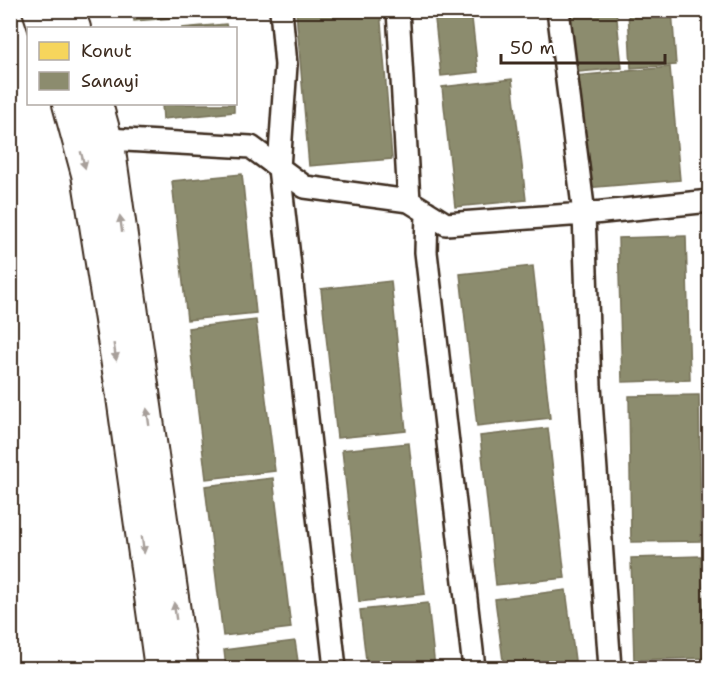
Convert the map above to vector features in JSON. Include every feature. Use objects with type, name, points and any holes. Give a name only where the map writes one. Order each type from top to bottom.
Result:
[{"type":"main road","points":[[38,10],[44,27]]},
{"type":"main road","points":[[68,10],[75,27]]},
{"type":"main road","points":[[68,105],[87,174],[121,390],[160,669]]},
{"type":"main road","points":[[96,105],[106,139],[133,310],[183,669]]},
{"type":"street","points":[[281,10],[286,65],[279,168],[334,669]]},
{"type":"street","points":[[398,10],[409,201]]},
{"type":"street","points":[[558,10],[584,214],[590,386],[609,669]]},
{"type":"street","points":[[106,139],[251,147],[304,187],[409,201],[446,224],[584,214],[710,201]]},
{"type":"street","points":[[427,212],[426,252],[474,669]]},
{"type":"building: Konut","points":[[10,208],[16,208],[15,231],[10,231]]},
{"type":"building: Sanayi","points":[[133,10],[183,10],[184,17],[134,21]]},
{"type":"building: Sanayi","points":[[380,10],[392,159],[309,166],[296,11]]},
{"type":"building: Sanayi","points":[[434,10],[471,10],[478,72],[441,76]]},
{"type":"building: Sanayi","points":[[563,10],[616,10],[622,68],[568,73]]},
{"type":"building: Sanayi","points":[[628,10],[672,10],[676,65],[631,68]]},
{"type":"building: Sanayi","points":[[226,24],[227,27],[192,27]]},
{"type":"building: Sanayi","points":[[670,67],[680,180],[585,188],[575,76]]},
{"type":"building: Sanayi","points":[[512,79],[526,200],[455,207],[442,87]]},
{"type":"building: Sanayi","points":[[162,105],[234,105],[234,112],[163,119]]},
{"type":"building: Sanayi","points":[[242,174],[256,313],[187,320],[172,181]]},
{"type":"building: Sanayi","points":[[686,236],[690,380],[622,382],[618,238]]},
{"type":"building: Sanayi","points":[[533,266],[550,418],[477,426],[460,274]]},
{"type":"building: Sanayi","points":[[391,281],[406,431],[337,438],[321,289]]},
{"type":"building: Sanayi","points":[[256,320],[275,471],[206,479],[188,328]]},
{"type":"building: Sanayi","points":[[699,395],[701,541],[631,542],[629,396]]},
{"type":"building: Sanayi","points":[[548,428],[565,578],[496,585],[480,436]]},
{"type":"building: Sanayi","points":[[409,443],[425,594],[359,602],[342,450]]},
{"type":"building: Sanayi","points":[[273,478],[291,628],[223,636],[205,486]]},
{"type":"building: Sanayi","points":[[701,556],[705,658],[634,660],[631,558]]},
{"type":"building: Sanayi","points":[[566,590],[576,668],[504,668],[495,599]]},
{"type":"building: Sanayi","points":[[428,603],[435,668],[367,668],[360,610]]},
{"type":"building: Sanayi","points":[[295,641],[299,668],[226,668],[224,650]]}]
